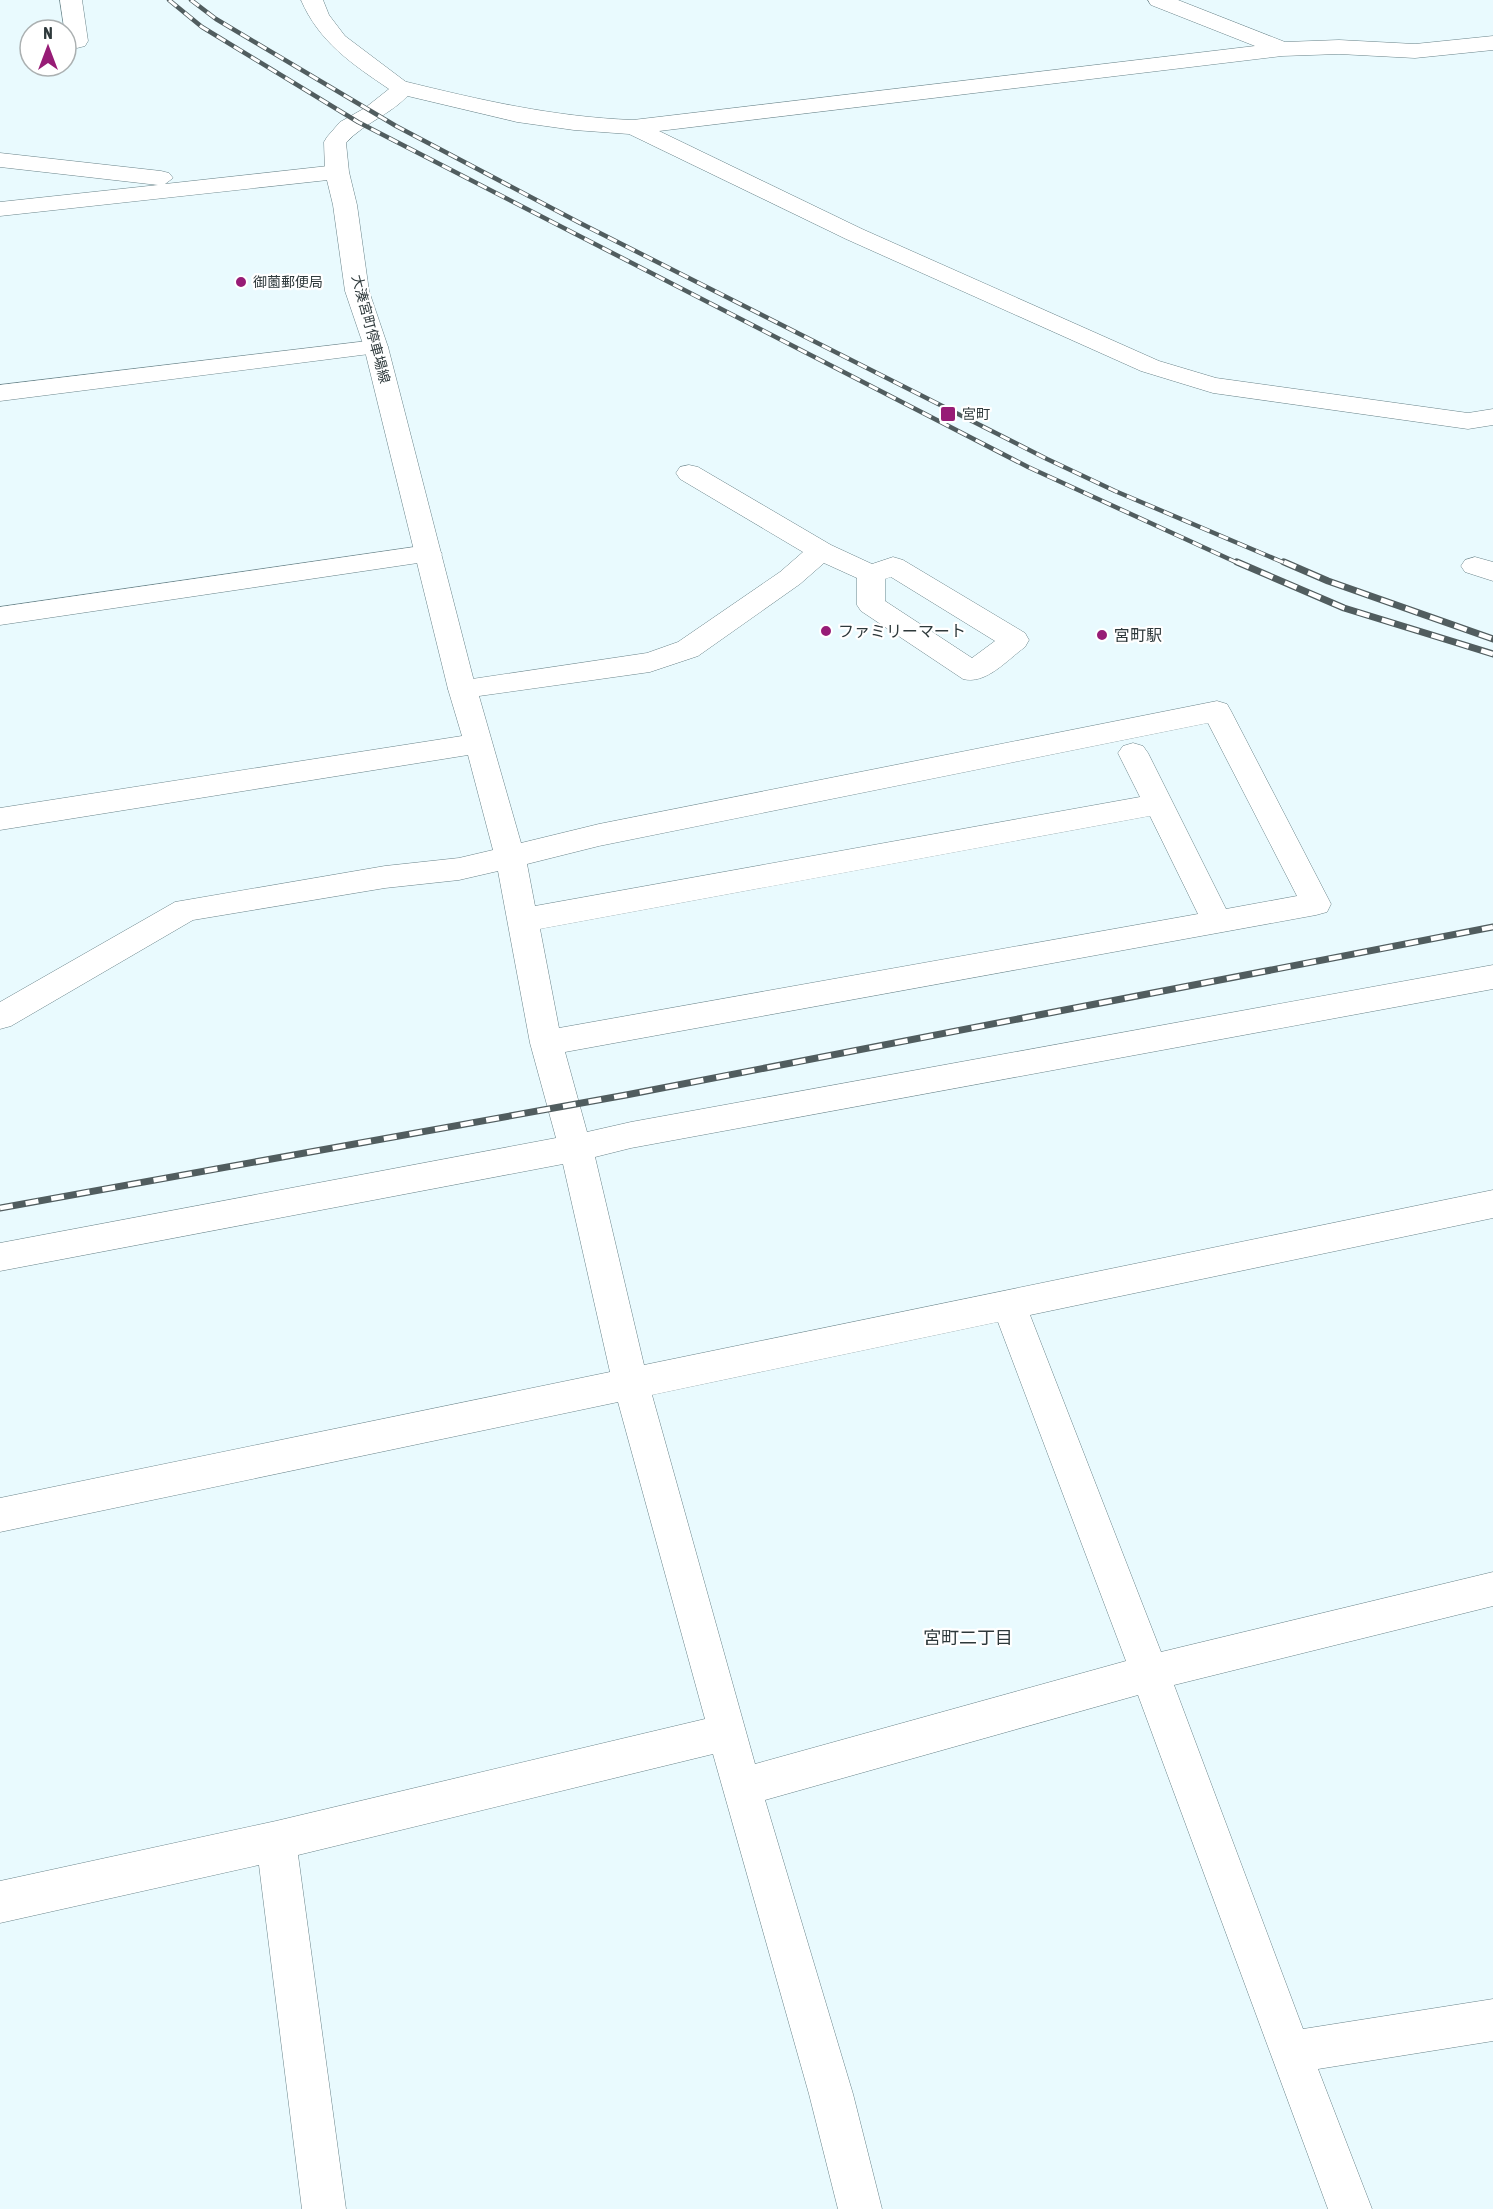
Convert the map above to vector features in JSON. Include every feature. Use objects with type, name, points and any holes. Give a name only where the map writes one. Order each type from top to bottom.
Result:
[{"type":"street","points":[[71,0],[74,18]]},
{"type":"street","points":[[312,0],[333,36],[358,58],[403,88],[462,104],[539,120],[585,126],[633,127],[1282,49],[1339,47],[1415,51],[1493,43]]},
{"type":"street","points":[[1159,0],[1282,49]]},
{"type":"street","name":"大湊宮町停車場線","points":[[403,88],[373,113],[348,127],[335,142],[337,172],[345,205],[357,291],[376,347],[462,689],[480,743],[510,856],[546,1043],[562,1106],[576,1148],[632,1385],[741,1786],[831,2094],[860,2209]]},
{"type":"street","points":[[633,127],[854,234],[1150,366],[1213,385],[1459,420],[1493,417]]},
{"type":"street","points":[[0,159],[220,185]]},
{"type":"street","points":[[0,209],[337,172]]},
{"type":"street","points":[[0,393],[376,347]]},
{"type":"street","points":[[689,473],[821,551],[871,574],[893,566],[1015,640],[973,672],[871,605],[871,574]]},
{"type":"street","points":[[462,689],[650,662],[688,648],[790,578],[821,551]]},
{"type":"street","points":[[0,616],[428,554]]},
{"type":"street","points":[[0,1017],[186,910],[385,877],[459,869],[599,835],[1217,711],[1316,904],[546,1043]]},
{"type":"street","points":[[0,819],[480,743]]},
{"type":"street","points":[[1133,753],[1217,921]]},
{"type":"street","points":[[524,920],[1159,804]]},
{"type":"street","points":[[0,1257],[576,1148],[643,1132],[1493,977]]},
{"type":"street","points":[[0,1515],[1493,1204]]},
{"type":"street","points":[[1010,1305],[1350,2209]]},
{"type":"street","points":[[741,1786],[1150,1673],[1493,1589]]},
{"type":"street","points":[[0,1902],[276,1841],[728,1732]]},
{"type":"street","points":[[276,1841],[324,2209]]},
{"type":"street","points":[[1292,2052],[1493,2020]]},
{"type":"railway","points":[[169,0],[202,27],[358,122],[1028,467],[1240,564]]},
{"type":"railway","points":[[191,0],[216,19],[396,126],[580,223],[1047,459],[1115,491],[1287,564]]},
{"type":"railway","points":[[1237,562],[1344,608],[1493,654]]},
{"type":"railway","points":[[1284,562],[1328,581],[1493,639]]},
{"type":"railway","points":[[0,1208],[626,1095],[1493,927]]},
{"type":"place","name":"御薗郵便局","points":[[241,282]]},
{"type":"place","name":"宮町","points":[[948,414]]},
{"type":"place","name":"ファミリーマート","points":[[826,631]]},
{"type":"place","name":"宮町駅","points":[[1102,635]]},
{"type":"district","name":"宮町二丁目","points":[[968,1638]]}]
